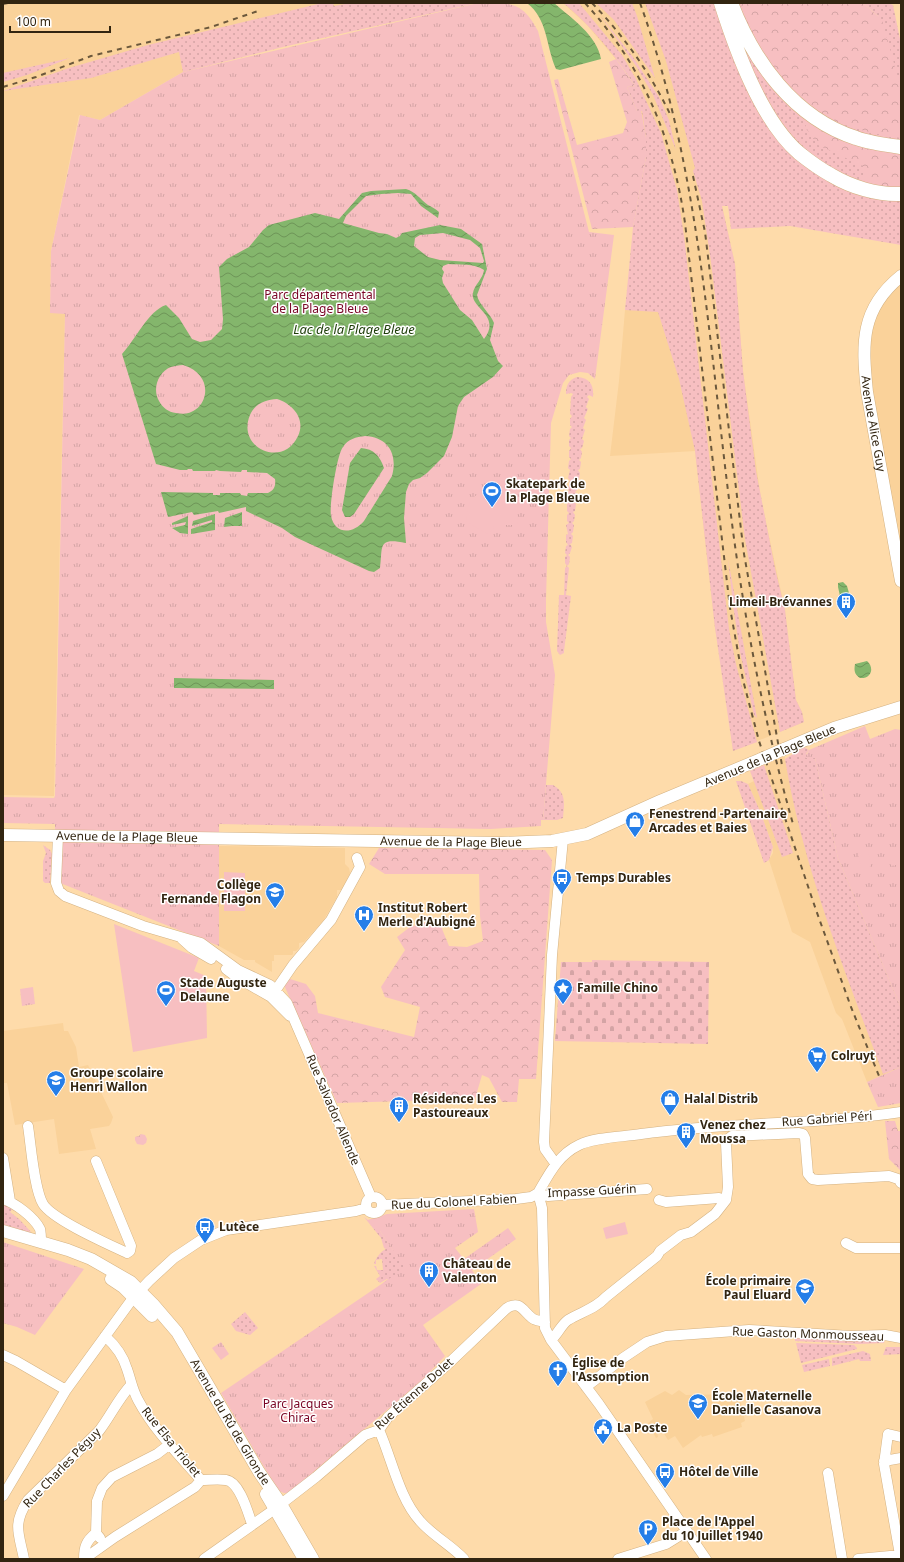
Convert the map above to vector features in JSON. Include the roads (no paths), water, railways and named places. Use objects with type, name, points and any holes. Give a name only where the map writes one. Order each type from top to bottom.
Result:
[{"type":"highway","points":[[721,3],[750,78],[760,99],[782,133],[798,152],[821,169],[844,182],[866,189],[901,194]]},
{"type":"highway","points":[[731,3],[736,17],[752,49],[768,73],[793,101],[833,128],[856,138],[884,145],[901,147]]},
{"type":"main road","name":"Avenue Alice Guy","points":[[901,276],[885,291],[874,305],[868,321],[864,342],[867,392],[901,581]]},
{"type":"main road","name":"Avenue de la Plage Bleue","points":[[3,835],[498,843],[552,841],[587,834],[660,801],[784,749],[832,729],[874,715],[901,703]]},
{"type":"main road","points":[[3,1231],[38,1244]]},
{"type":"main road","points":[[3,1237],[38,1244]]},
{"type":"main road","name":"Avenue du Rû de Gironde","points":[[38,1244],[97,1270],[136,1294],[177,1332],[259,1472],[304,1559]]},
{"type":"main road","name":"Avenue du Rû de Gironde","points":[[277,1507],[313,1559]]},
{"type":"street","name":"Rue Salvador Allende","points":[[58,836],[56,883],[59,891],[65,896],[143,926],[182,939],[201,943],[238,970],[261,980],[273,993],[287,1002],[371,1198]]},
{"type":"street","points":[[555,1163],[545,1148],[544,1142],[552,955],[563,839]]},
{"type":"street","points":[[273,993],[331,920],[360,867],[357,858]]},
{"type":"street","name":"Rue Gabriel Péri","points":[[538,1193],[555,1163],[579,1145],[595,1140],[664,1131],[765,1129],[901,1112]]},
{"type":"street","points":[[28,1126],[38,1190],[43,1204],[55,1217],[127,1253],[130,1251],[131,1246],[96,1162]]},
{"type":"street","points":[[551,1340],[556,1336],[567,1321],[600,1304],[606,1297],[657,1256],[660,1251],[681,1235],[691,1232],[715,1214],[726,1200],[728,1187],[726,1143],[732,1136],[765,1129],[803,1134],[805,1138],[808,1174],[812,1179],[818,1180],[889,1176],[898,1179],[901,1182]]},
{"type":"street","points":[[3,1158],[7,1200],[28,1215],[40,1230],[38,1244]]},
{"type":"street","name":"Impasse Guérin","points":[[538,1193],[548,1196],[647,1188]]},
{"type":"street","points":[[538,1193],[542,1208],[543,1223],[545,1328],[551,1340],[586,1387],[706,1559]]},
{"type":"street","name":"Rue du Colonel Fabien","points":[[382,1205],[516,1199],[531,1197],[538,1193]]},
{"type":"street","points":[[371,1198],[379,1198],[382,1205],[380,1211],[375,1213],[370,1212],[366,1208],[366,1202],[371,1198]]},
{"type":"street","points":[[659,1200],[666,1202],[719,1198],[726,1200]]},
{"type":"street","points":[[28,1215],[43,1204]]},
{"type":"street","points":[[3,1496],[66,1390],[136,1294],[174,1258],[201,1240],[228,1229],[356,1211],[366,1208]]},
{"type":"street","points":[[846,1243],[856,1248],[901,1248]]},
{"type":"street","name":"Rue Étienne Dolet","points":[[204,1559],[316,1477],[365,1435],[379,1430],[388,1417],[448,1364],[507,1308],[512,1305],[517,1305],[533,1319],[545,1322]]},
{"type":"street","name":"Rue Gaston Monmousseau","points":[[586,1387],[623,1358],[647,1342],[658,1338],[699,1333],[749,1330],[851,1336],[885,1335],[901,1338]]},
{"type":"street","name":"Rue Elsa Triolet","points":[[105,1336],[116,1346],[121,1355],[128,1370],[131,1385],[146,1414],[201,1480],[228,1480],[234,1484],[239,1492],[252,1524]]},
{"type":"street","points":[[3,1356],[16,1361],[66,1390]]},
{"type":"street","name":"Rue Charles Péguy","points":[[24,1559],[18,1531],[18,1520],[28,1500],[99,1431],[131,1385]]},
{"type":"street","points":[[379,1430],[408,1504],[420,1521],[434,1535],[464,1559]]},
{"type":"street","points":[[858,1559],[901,1555],[884,1461],[888,1434],[901,1437]]},
{"type":"street","points":[[84,1559],[84,1548],[88,1540],[96,1533],[97,1501],[102,1488],[112,1477],[157,1454],[170,1444]]},
{"type":"street","points":[[884,1461],[901,1458]]},
{"type":"street","points":[[828,1473],[842,1559]]},
{"type":"street","points":[[84,1559],[195,1487],[201,1480]]},
{"type":"street","points":[[618,1559],[666,1544],[687,1531]]},
{"type":"street","points":[[96,1533],[107,1543]]},
{"type":"water","points":[[527,3],[554,3],[589,35],[599,50],[601,59],[560,70],[556,69],[543,25],[534,10]]},
{"type":"water","name":"Lac de la Plage Bleue","points":[[409,190],[439,212],[438,218],[421,206],[411,194],[398,193],[366,196],[346,216],[343,223],[387,234],[396,238],[402,233],[440,225],[461,229],[482,244],[487,269],[477,295],[478,299],[494,323],[490,340],[498,361],[503,366],[493,377],[464,397],[458,406],[452,437],[444,456],[427,473],[420,478],[413,480],[409,484],[406,492],[404,518],[406,543],[397,541],[386,542],[382,549],[380,568],[374,572],[295,537],[282,528],[246,511],[246,507],[219,513],[218,511],[194,515],[192,512],[168,517],[161,492],[213,493],[213,495],[220,495],[220,493],[240,493],[241,495],[247,496],[248,493],[270,492],[274,488],[275,479],[267,473],[247,472],[247,470],[242,470],[241,472],[216,470],[193,471],[192,469],[180,470],[156,464],[122,354],[148,319],[160,308],[166,305],[179,318],[192,339],[200,342],[211,340],[222,329],[223,319],[219,267],[227,259],[249,247],[269,225],[315,213],[339,219],[362,193],[371,191]],"holes":[[[443,233],[470,240],[480,248],[484,261],[483,263],[440,260],[428,257],[414,246],[415,238],[420,235]],[[448,264],[466,265],[476,266],[484,270],[473,293],[473,299],[488,318],[489,331],[484,339],[472,320],[460,310],[443,283],[443,266]],[[183,365],[195,371],[202,378],[205,387],[205,396],[201,404],[195,410],[186,413],[176,413],[166,409],[159,401],[156,391],[158,381],[166,369]],[[277,399],[288,404],[293,408],[299,418],[300,424],[298,436],[291,446],[282,451],[273,453],[263,450],[255,445],[249,437],[247,427],[252,411],[261,403]],[[358,437],[373,437],[385,443],[392,454],[394,468],[392,476],[364,521],[355,528],[345,530],[336,527],[333,522],[331,516],[332,492],[338,459],[343,447],[347,442]]]},
{"type":"water","points":[[361,448],[370,450],[376,454],[381,460],[384,468],[354,514],[350,517],[345,517],[342,510],[350,463]]},
{"type":"water","points":[[242,512],[242,526],[224,527],[225,518]]},
{"type":"water","points":[[215,514],[215,530],[191,534],[191,529],[212,522],[212,520],[192,526],[193,521]]},
{"type":"water","points":[[188,516],[188,534],[180,533],[172,528],[185,525],[186,522],[172,525],[172,523]]},
{"type":"water","points":[[843,582],[847,586],[849,593],[840,596],[838,583]]},
{"type":"water","points":[[867,661],[871,667],[871,672],[867,677],[860,678],[855,672],[855,664]]},
{"type":"water","points":[[174,678],[274,680],[274,689],[174,688]]},
{"type":"railway","points":[[3,4],[8,3]]},
{"type":"railway","points":[[585,3],[605,27],[639,78],[652,105],[672,162],[680,192],[685,223],[730,608],[743,680],[759,741],[816,910],[851,1007],[879,1076]]},
{"type":"railway","points":[[592,3],[626,42],[646,70],[671,116]]},
{"type":"railway","points":[[640,3],[660,63],[688,186],[707,310],[740,581],[763,704],[793,824]]},
{"type":"railway","points":[[3,87],[36,77],[91,56],[211,27],[258,11]]},
{"type":"railway","points":[[693,176],[705,232],[744,554],[782,765]]},
{"type":"place","name":"Skatepark de la Plage Bleue","points":[[492,508]]},
{"type":"place","name":"Limeil-Brévannes","points":[[846,619]]},
{"type":"place","name":"Fenestrend -Partenaire Arcades et Baies","points":[[635,838]]},
{"type":"place","name":"Temps Durables","points":[[562,895]]},
{"type":"place","name":"Collège Fernande Flagon","points":[[275,909]]},
{"type":"place","name":"Institut Robert Merle d'Aubigné","points":[[364,932]]},
{"type":"place","name":"Famille Chino","points":[[563,1005]]},
{"type":"place","name":"Stade Auguste Delaune","points":[[166,1007]]},
{"type":"place","name":"Colruyt","points":[[817,1073]]},
{"type":"place","name":"Groupe scolaire Henri Wallon","points":[[56,1097]]},
{"type":"place","name":"Halal Distrib","points":[[670,1116]]},
{"type":"place","name":"Résidence Les Pastoureaux","points":[[399,1123]]},
{"type":"place","name":"Venez chez Moussa","points":[[686,1149]]},
{"type":"place","name":"Lutèce","points":[[205,1244]]},
{"type":"place","name":"Château de Valenton","points":[[429,1288]]},
{"type":"place","name":"École primaire Paul Eluard","points":[[805,1305]]},
{"type":"place","name":"Église de l'Assomption","points":[[558,1387]]},
{"type":"place","name":"École Maternelle Danielle Casanova","points":[[698,1420]]},
{"type":"place","name":"La Poste","points":[[603,1445]]},
{"type":"place","name":"Hôtel de Ville","points":[[665,1489]]},
{"type":"place","name":"Place de l'Appel du 10 Juillet 1940","points":[[648,1546]]},
{"type":"park label","name":"Parc départemental de la Plage Bleue","points":[[320,302]]},
{"type":"park label","name":"Parc Jacques Chirac","points":[[298,1411]]}]
